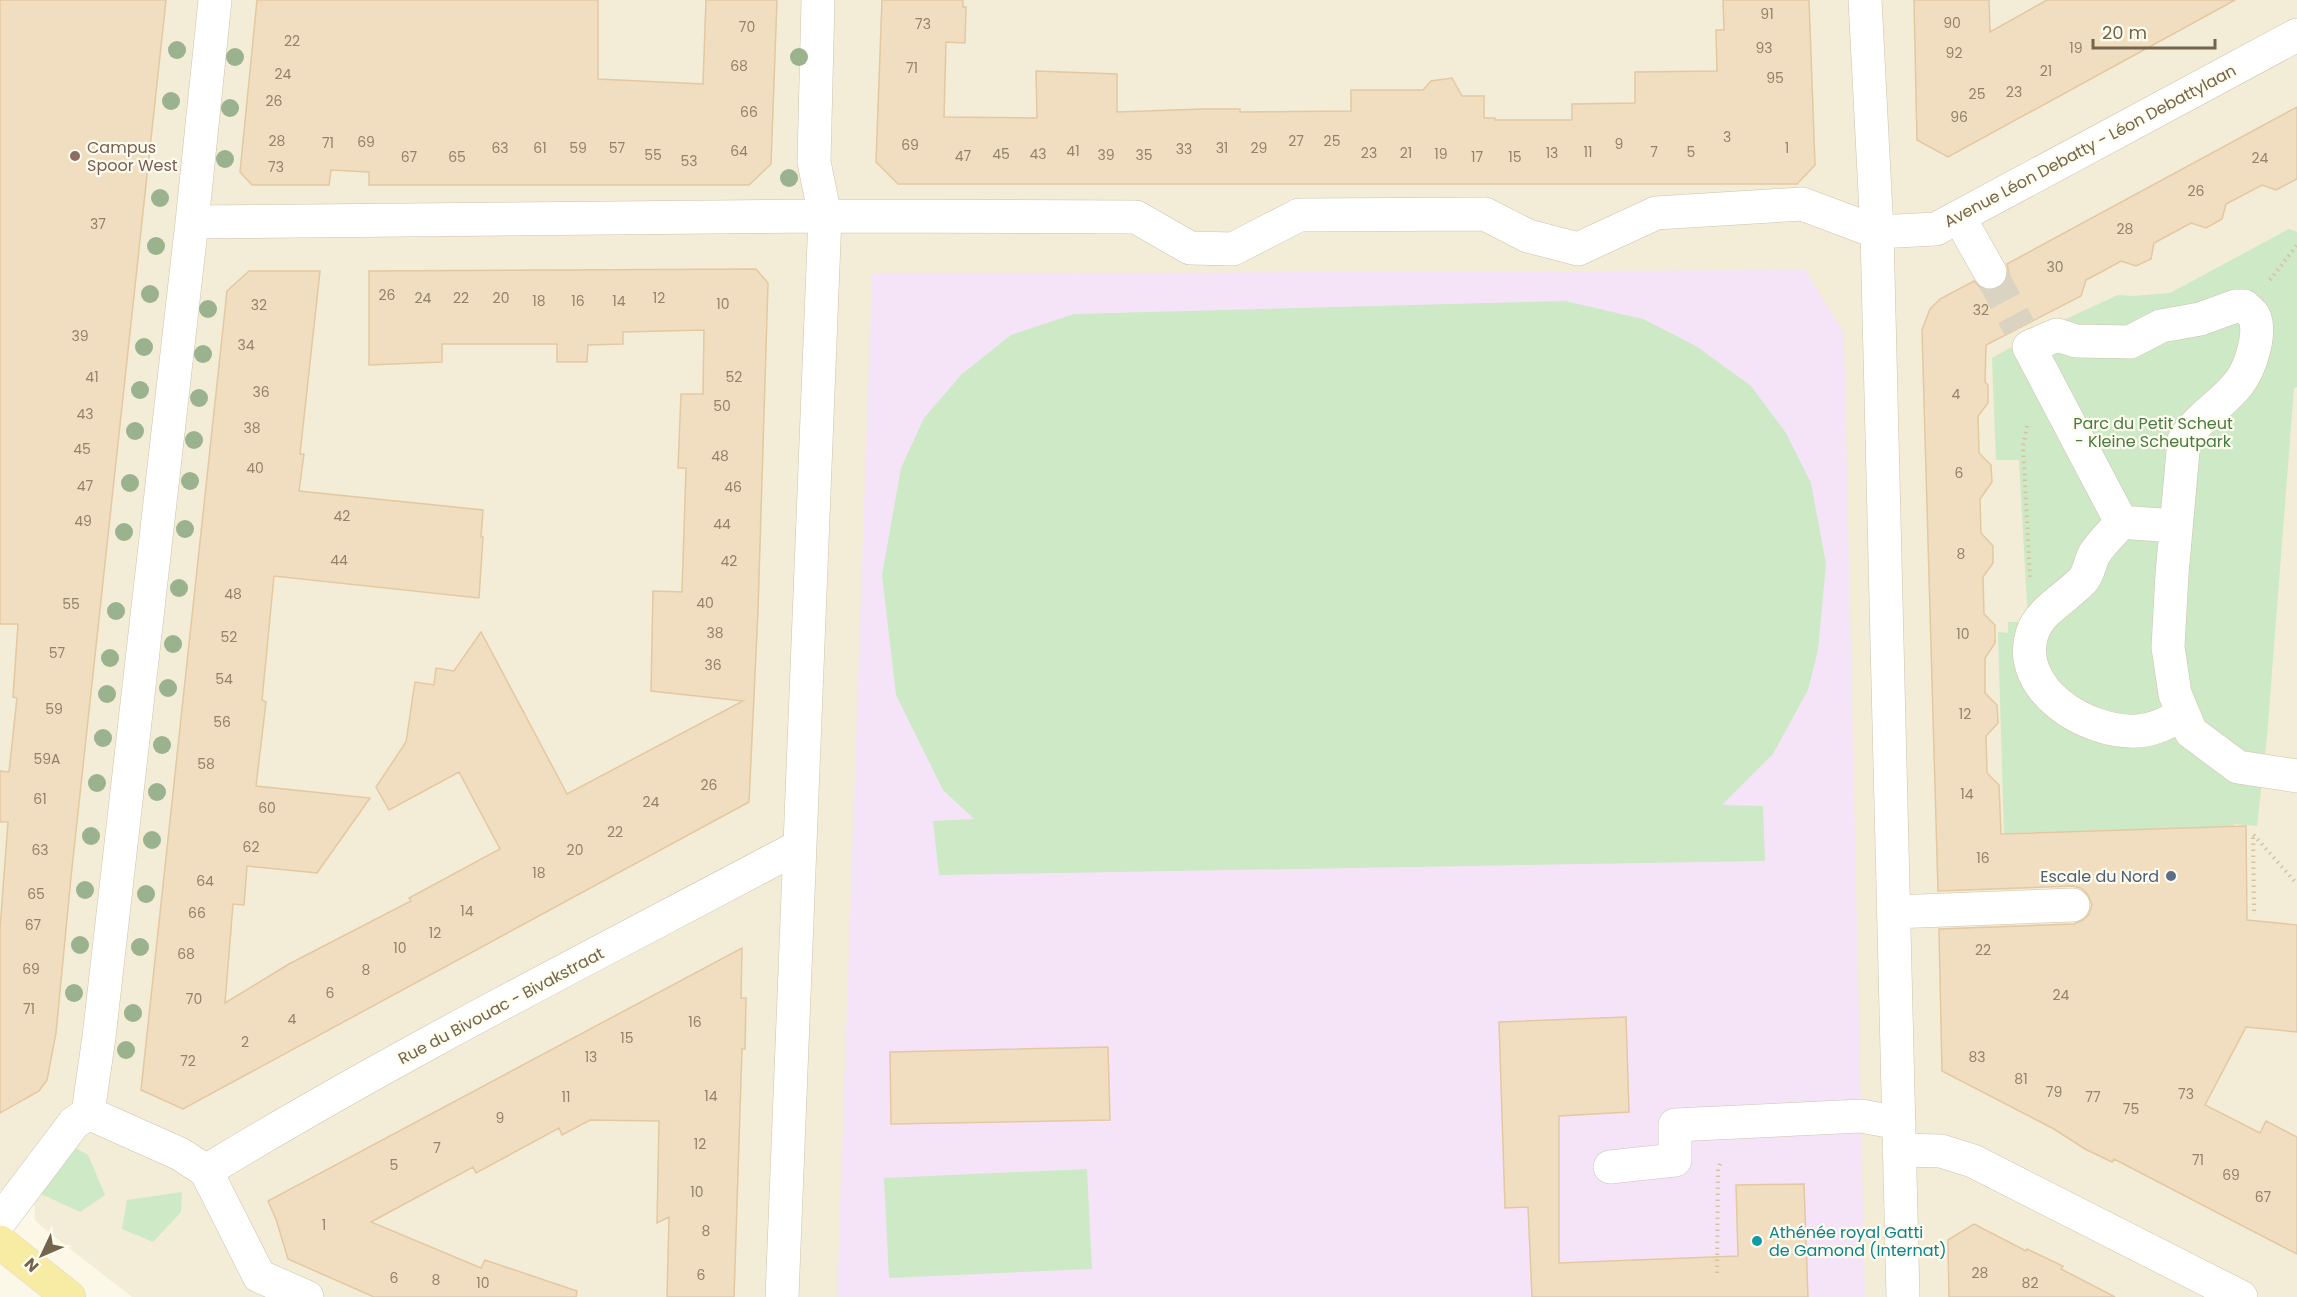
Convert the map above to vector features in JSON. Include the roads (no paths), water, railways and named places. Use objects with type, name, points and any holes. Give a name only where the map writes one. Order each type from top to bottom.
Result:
[{"type":"main road","points":[[0,1242],[69,1297]]},
{"type":"street","points":[[0,1221],[74,1124],[88,1113],[99,1037],[192,222],[214,0]]},
{"type":"street","points":[[782,1297],[825,216],[814,162],[818,0]]},
{"type":"street","points":[[1865,0],[1877,232],[1903,1297]]},
{"type":"street","name":"Avenue Léon Debatty - Léon Debattylaan","points":[[1877,232],[1936,229],[2297,35]]},
{"type":"street","points":[[192,222],[825,216],[1136,218],[1190,248],[1233,249],[1299,215],[1485,214],[1528,237],[1578,249],[1656,213],[1802,204],[1877,232]]},
{"type":"street","points":[[1959,217],[1990,272]]},
{"type":"street","points":[[2183,714],[2157,728],[2135,732],[2092,724],[2077,717],[2047,693],[2030,661],[2033,631],[2042,617],[2088,575],[2095,554],[2119,525],[2119,518],[2024,337],[2057,335],[2076,341],[2130,342],[2161,326],[2200,319],[2236,306],[2244,306],[2253,315],[2257,333],[2252,355],[2240,382],[2191,429],[2184,440],[2168,647],[2175,694],[2191,732],[2238,767],[2297,776]]},
{"type":"street","points":[[2119,522],[2176,526]]},
{"type":"street","name":"Rue du Bivouac - Bivakstraat","points":[[206,1171],[457,1029],[800,846]]},
{"type":"street","points":[[1893,912],[2073,905]]},
{"type":"street","points":[[88,1113],[180,1154],[206,1171],[259,1276],[308,1297]]},
{"type":"street","points":[[1610,1167],[1675,1160],[1675,1125],[1861,1116],[1899,1137],[1973,1161],[2241,1297]]},
{"type":"tunnel","points":[[1990,272],[2019,327]]},
{"type":"place","name":"Campus Spoor West","points":[[75,156]]},
{"type":"place","name":"Escale du Nord","points":[[2171,876]]},
{"type":"place","name":"Athénée royal Gatti de Gamond (Internat)","points":[[1757,1241]]},
{"type":"park label","name":"Parc du Petit Scheut - Kleine Scheutpark","points":[[2153,432]]}]
